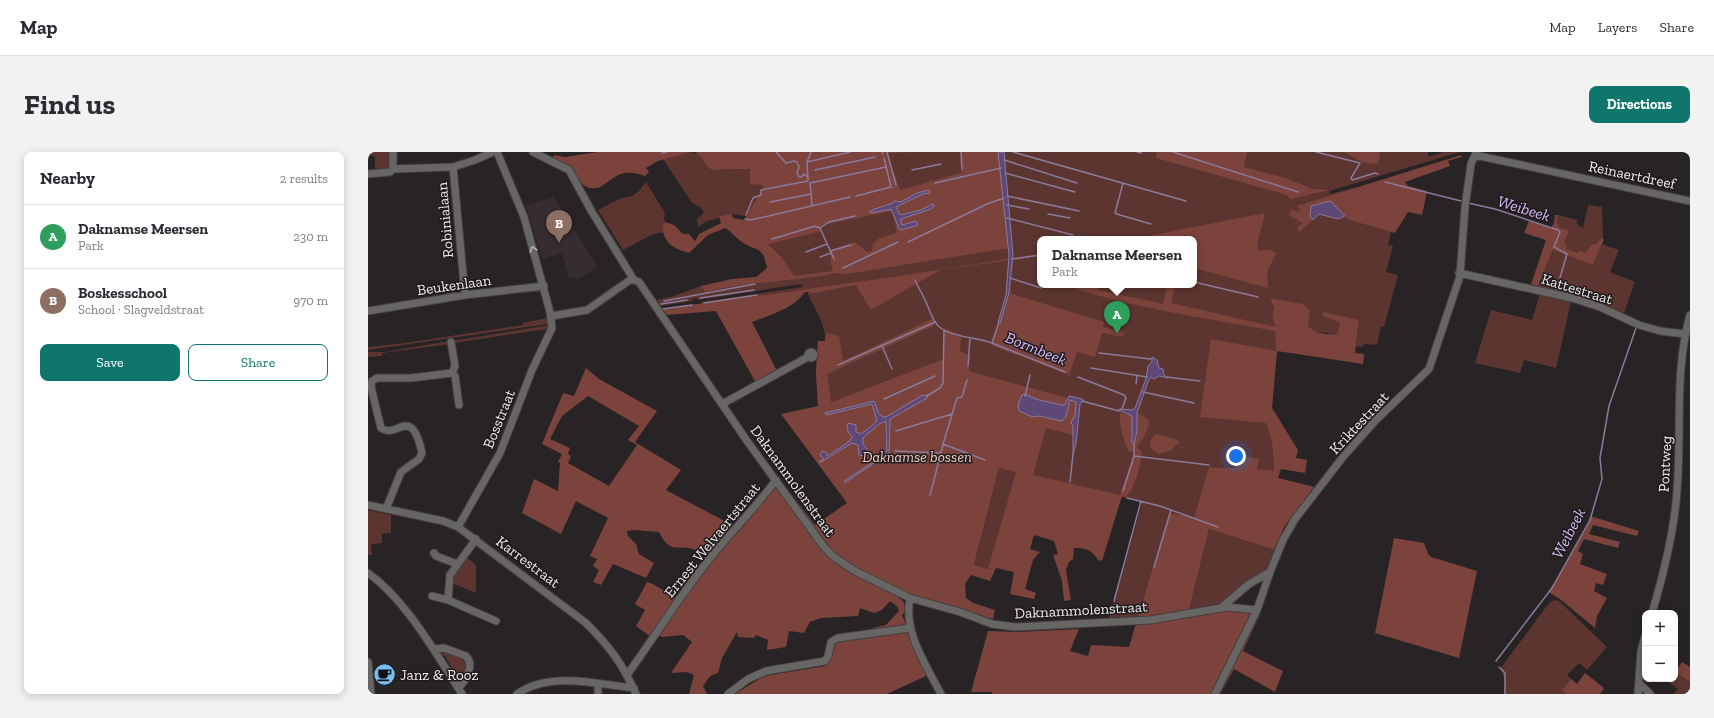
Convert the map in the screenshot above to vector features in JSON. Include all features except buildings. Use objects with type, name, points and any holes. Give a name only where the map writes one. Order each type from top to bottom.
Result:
[{"type":"street","points":[[393,152],[393,169]]},
{"type":"street","points":[[368,174],[390,172],[393,169],[453,167],[493,152]]},
{"type":"street","name":"Bosstraat","points":[[458,526],[500,453],[532,370],[551,332],[551,316],[544,286],[524,217],[496,152]]},
{"type":"street","name":"Daknammolenstraat","points":[[533,152],[569,170],[588,206],[634,280],[639,282],[776,480],[824,547],[834,557],[855,571],[910,598],[966,614],[992,624],[1015,627],[1150,620],[1227,607],[1257,610]]},
{"type":"street","name":"Reinaertdreef","points":[[1474,154],[1690,201]]},
{"type":"street","name":"Kriktestraat","points":[[1215,694],[1257,610],[1283,540],[1295,519],[1343,457],[1376,420],[1429,369],[1460,273],[1465,207],[1471,164],[1474,154]]},
{"type":"street","name":"Robinialaan","points":[[453,167],[465,295]]},
{"type":"street","name":"Kattestraat","points":[[1460,273],[1572,298],[1600,307],[1639,325],[1660,331],[1685,334]]},
{"type":"street","points":[[551,316],[588,310],[630,280],[634,280]]},
{"type":"street","name":"Beukenlaan","points":[[368,310],[465,295],[544,286]]},
{"type":"street","name":"Pontweg","points":[[1653,610],[1663,577],[1671,541],[1678,490],[1682,352],[1690,315]]},
{"type":"street","points":[[451,342],[455,367],[452,373]]},
{"type":"street","points":[[722,404],[808,357]]},
{"type":"street","points":[[452,373],[455,376],[459,405]]},
{"type":"street","points":[[386,509],[401,472],[419,459],[422,453],[414,429],[407,426],[383,430],[380,426],[371,384],[374,379],[411,378],[452,373]]},
{"type":"street","points":[[368,411],[376,410]]},
{"type":"street","name":"Ernest Welvaertstraat","points":[[628,675],[681,595],[704,565],[776,480]]},
{"type":"street","name":"Karrestraat","points":[[368,505],[443,521],[458,526],[586,622],[604,640],[619,660],[635,691]]},
{"type":"street","points":[[448,600],[450,575],[476,539]]},
{"type":"street","points":[[434,553],[436,556],[457,564]]},
{"type":"street","points":[[1221,608],[1249,584],[1270,572]]},
{"type":"street","points":[[370,576],[412,619],[434,649],[460,691]]},
{"type":"street","points":[[432,596],[448,600],[496,621]]},
{"type":"street","points":[[910,598],[908,617],[910,628],[942,694]]},
{"type":"street","points":[[728,694],[748,679],[766,671],[825,661],[828,656],[831,642],[838,638],[910,628]]},
{"type":"street","points":[[1638,694],[1642,646]]},
{"type":"street","points":[[434,649],[444,648],[466,656],[469,659],[470,667],[460,691]]},
{"type":"street","points":[[368,662],[371,694]]},
{"type":"street","points":[[517,694],[536,684],[550,681],[598,684],[635,691]]},
{"type":"street","points":[[1639,683],[1650,694]]},
{"type":"street","points":[[598,684],[598,694]]},
{"type":"shaded area","points":[[368,152],[389,152],[390,168],[375,169],[375,156],[368,156]]},
{"type":"shaded area","points":[[690,152],[700,155],[708,167],[712,170],[750,169],[763,188],[747,216],[732,214],[719,216],[719,218],[707,221],[698,227],[697,219],[704,212],[700,207],[692,203],[663,159]]},
{"type":"shaded area","points":[[886,152],[1428,152],[1428,157],[1444,152],[1460,152],[1329,191],[1330,194],[1361,186],[1331,196],[1319,214],[1338,219],[1345,216],[1349,220],[1391,232],[1388,245],[1393,246],[1386,272],[1398,275],[1384,327],[1381,326],[1377,345],[1364,344],[1363,347],[1356,346],[1359,320],[1323,316],[1340,323],[1337,334],[1314,332],[1308,326],[1308,318],[1270,298],[1274,309],[1272,314],[1275,327],[1277,351],[1266,423],[1272,443],[1274,472],[1257,469],[1259,459],[1238,455],[1235,468],[1209,467],[1194,517],[1169,513],[1138,617],[1109,618],[1142,502],[1032,475],[1046,428],[1074,436],[1079,401],[969,371],[968,354],[960,351],[943,328],[943,359],[818,407],[816,373],[818,341],[825,341],[822,322],[808,294],[809,292],[806,289],[701,304],[701,302],[803,287],[801,284],[698,300],[698,298],[692,299],[692,301],[660,306],[657,300],[674,296],[701,286],[705,292],[737,286],[795,279],[753,238]]},
{"type":"shaded area","points":[[998,152],[1004,152],[1013,255],[1009,293],[1000,323],[998,322],[1006,295],[1009,255]]},
{"type":"shaded area","points":[[646,182],[665,213],[663,232],[651,235],[623,250],[598,210],[619,199],[632,196],[639,191]]},
{"type":"shaded area","points":[[929,190],[929,194],[925,193],[896,207],[900,215],[921,210],[933,204],[934,206],[931,209],[901,219],[902,225],[916,221],[918,225],[916,226],[900,230],[891,209],[871,213],[869,212],[893,203],[894,201],[901,202],[917,193]]},
{"type":"shaded area","points":[[553,197],[598,267],[579,279],[569,278],[562,253],[542,259],[526,205]]},
{"type":"shaded area","points":[[1330,201],[1345,216],[1338,219],[1319,214],[1313,220],[1310,216],[1311,206]]},
{"type":"shaded area","points":[[1588,205],[1602,207],[1603,239],[1601,238],[1599,243],[1586,254],[1579,251],[1578,253],[1566,249],[1567,245],[1563,243],[1557,222],[1558,215],[1578,220],[1576,223],[1583,228]]},
{"type":"shaded area","points":[[1602,244],[1619,250],[1610,272],[1635,282],[1624,313],[1571,295],[1537,289],[1553,250],[1593,265]]},
{"type":"shaded area","points":[[1540,294],[1571,302],[1556,368],[1524,360],[1520,373],[1475,363],[1491,310],[1532,320]]},
{"type":"shaded area","points":[[695,304],[696,305],[662,308]]},
{"type":"shaded area","points":[[547,318],[548,324],[368,350],[368,347],[405,343],[523,325],[523,323]]},
{"type":"shaded area","points":[[550,325],[550,328],[547,329],[454,343],[452,341]]},
{"type":"shaded area","points":[[450,341],[450,344],[382,353],[382,356],[368,357],[368,352],[385,352]]},
{"type":"shaded area","points":[[1152,357],[1157,360],[1159,368],[1163,369],[1164,375],[1168,378],[1159,376],[1154,379],[1151,377],[1148,382],[1137,413],[1137,430],[1134,445],[1132,442],[1132,416],[1119,410],[1132,410],[1135,408],[1146,379],[1148,366],[1152,362]]},
{"type":"shaded area","points":[[1024,394],[1039,400],[1062,405],[1065,405],[1069,396],[1082,399],[1084,401],[1080,404],[1076,443],[1073,455],[1073,427],[1071,422],[1075,416],[1076,402],[1070,400],[1066,416],[1062,421],[1039,416],[1033,417],[1019,411],[1018,405],[1022,395]]},
{"type":"shaded area","points":[[928,395],[927,398],[890,419],[889,453],[846,482],[844,481],[886,454],[886,421],[879,424],[863,438],[863,444],[868,450],[868,454],[865,456],[859,455],[858,445],[852,443],[819,462],[824,459],[820,455],[822,451],[826,452],[827,456],[850,441],[852,437],[848,432],[847,425],[849,423],[856,425],[856,432],[861,434],[877,420],[872,404],[826,415],[825,413],[874,401],[879,414],[886,417],[921,396]]},
{"type":"shaded area","points":[[999,468],[1017,472],[989,569],[974,566]]},
{"type":"shaded area","points":[[368,510],[391,515],[391,533],[382,534],[382,543],[371,544],[372,555],[368,555]]},
{"type":"shaded area","points":[[1209,529],[1275,550],[1269,568],[1226,602],[1189,610]]},
{"type":"shaded area","points":[[467,558],[476,565],[476,593],[452,583],[452,578]]},
{"type":"shaded area","points":[[1554,600],[1559,601],[1607,647],[1587,670],[1579,663],[1567,675],[1571,679],[1562,690],[1566,694],[1504,694],[1504,678],[1500,669],[1549,603]]},
{"type":"shaded area","points":[[443,651],[461,656],[469,662],[461,682],[456,679],[457,677],[445,656],[442,655]]},
{"type":"shaded area","points":[[1678,674],[1690,682],[1690,694],[1674,694],[1678,689],[1668,682],[1678,682]]},
{"type":"green space","points":[[598,152],[690,152],[658,161],[646,168],[649,172],[645,176],[633,173],[618,175],[597,188],[590,188],[583,185],[571,170],[552,158],[554,155],[565,157]]},
{"type":"green space","points":[[694,152],[921,152],[887,153],[900,190],[961,173],[960,152],[998,152],[1009,248],[847,274],[835,273],[822,276],[737,286],[705,292],[701,286],[732,279],[756,277],[767,268],[763,255],[759,250],[742,242],[725,228],[708,235],[689,253],[679,250],[671,245],[664,236],[663,225],[665,222],[673,225],[682,233],[689,234],[695,241],[699,234],[721,223],[719,216],[732,214],[733,218],[744,220],[763,188],[762,185],[750,184],[750,169],[712,170],[698,154]],"holes":[[[892,211],[897,233],[880,238],[873,243],[872,251],[867,252],[855,242],[830,250],[833,271],[794,276],[782,258],[768,244],[822,231],[822,225]]]},
{"type":"green space","points":[[1157,152],[1247,152],[1244,167],[1288,179],[1312,189],[1329,190],[1291,199],[1287,195],[1156,158]]},
{"type":"green space","points":[[1344,152],[1380,152],[1378,164],[1364,163]]},
{"type":"green space","points":[[1461,155],[1462,157],[1448,161],[1450,166],[1405,182],[1408,186],[1427,191],[1422,215],[1408,212],[1395,233],[1349,220],[1330,201],[1310,216],[1313,220],[1299,232],[1297,227],[1303,223],[1289,215],[1291,210],[1299,212],[1300,209],[1297,206]]},
{"type":"green space","points":[[1265,213],[1259,238],[1258,251],[1271,250],[1276,253],[1267,272],[1268,288],[1197,269],[1197,236],[1148,236]]},
{"type":"green space","points":[[1555,215],[1558,215],[1557,222],[1559,228],[1569,230],[1564,243],[1567,245],[1566,249],[1578,253],[1579,251],[1586,253],[1591,245],[1598,243],[1601,238],[1604,239],[1593,265],[1553,250],[1538,286],[1531,284],[1546,240],[1524,233],[1529,221],[1551,228],[1554,223]]},
{"type":"green space","points":[[1037,254],[1037,256],[940,270],[871,310],[856,285],[808,294],[809,292],[805,292],[788,307],[752,322],[777,371],[756,383],[716,311],[667,315],[662,309],[893,277]]},
{"type":"green space","points":[[1074,288],[1098,288],[1098,290],[1163,304],[1166,288],[1175,288],[1171,303],[1275,327],[1272,314],[1274,309],[1270,298],[1302,304],[1310,310],[1308,326],[1314,331],[1325,334],[1337,334],[1340,323],[1323,316],[1323,312],[1359,320],[1355,353],[1364,354],[1363,364],[1277,351],[1272,408],[1298,450],[1296,458],[1307,460],[1305,473],[1281,469],[1278,478],[1314,487],[1284,527],[1275,550],[1209,529],[1187,618],[1229,610],[1261,612],[1243,651],[1283,671],[1275,692],[1234,669],[1220,694],[992,694],[992,692],[971,692],[988,631],[1018,632],[1079,629],[1070,651],[1088,656],[1091,645],[1129,647],[1169,513],[1194,517],[1209,467],[1235,468],[1239,455],[1259,459],[1257,469],[1274,471],[1272,443],[1266,423],[1200,417],[1211,339],[1276,351],[1275,331],[1195,317]]},
{"type":"green space","points":[[1009,293],[1104,322],[1103,327],[1124,332],[1123,337],[1102,333],[1095,357],[1077,352],[1069,375],[991,345],[1000,323]]},
{"type":"green space","name":"Daknamse bossen","points":[[932,319],[935,325],[827,374],[831,402],[943,359],[943,328],[961,335],[960,351],[968,354],[969,371],[1079,401],[1074,436],[1046,428],[1033,475],[1120,495],[1133,456],[1132,451],[1129,452],[1123,438],[1120,413],[1132,416],[1133,445],[1137,430],[1137,413],[1146,418],[1150,422],[1144,437],[1137,447],[1142,452],[1137,476],[1126,497],[1122,496],[1102,561],[1098,560],[1088,550],[1074,548],[1073,559],[1069,562],[1066,570],[1071,600],[1064,601],[1062,581],[1053,555],[1058,554],[1054,541],[1034,535],[1030,549],[1040,552],[1033,560],[1025,589],[1036,593],[1034,599],[1010,594],[1014,572],[996,568],[990,581],[971,575],[965,584],[966,598],[973,603],[995,610],[993,619],[900,591],[898,597],[904,602],[905,612],[902,615],[926,676],[887,694],[735,694],[764,676],[826,666],[834,646],[852,639],[874,637],[873,628],[886,625],[899,611],[897,606],[890,601],[882,610],[874,613],[860,608],[858,616],[821,618],[810,622],[804,633],[789,631],[786,647],[767,650],[768,640],[756,635],[754,638],[738,637],[737,632],[722,658],[718,673],[710,676],[703,686],[707,694],[689,694],[694,675],[687,672],[671,673],[692,642],[683,635],[662,637],[654,632],[651,637],[636,626],[645,610],[635,604],[647,582],[672,596],[685,598],[712,560],[696,550],[675,547],[667,544],[659,532],[627,531],[628,536],[636,544],[639,554],[654,563],[646,578],[613,564],[601,585],[593,582],[599,570],[593,566],[597,559],[590,556],[608,518],[576,501],[561,534],[522,513],[534,479],[558,491],[560,463],[558,462],[562,454],[542,444],[563,393],[574,396],[586,368],[599,379],[657,411],[635,442],[681,470],[666,490],[734,526],[776,475],[815,525],[847,503],[781,414],[818,406],[816,373],[818,341],[825,341],[826,333],[839,336],[843,361]],"holes":[[[588,396],[639,426],[628,440],[637,445],[609,486],[568,463],[571,456],[568,454],[570,448],[550,439],[562,416]],[[999,468],[1016,472],[988,569],[974,565]]]},
{"type":"green space","points":[[1156,434],[1172,438],[1180,442],[1170,451],[1159,454],[1150,447],[1151,439]]},
{"type":"green space","points":[[1590,516],[1639,531],[1637,536],[1593,525],[1589,534],[1620,542],[1618,548],[1584,539],[1578,551],[1583,554],[1580,564],[1607,574],[1603,585],[1596,583],[1594,591],[1607,598],[1597,616],[1595,628],[1560,599],[1548,592],[1588,524]]},
{"type":"green space","points":[[1394,538],[1424,543],[1428,554],[1431,557],[1477,571],[1459,658],[1375,633]]},
{"type":"green space","points":[[1682,662],[1690,667],[1690,682],[1678,674],[1678,668]]},
{"type":"green space","points":[[1585,673],[1604,688],[1600,694],[1566,694],[1562,690],[1571,679],[1577,684]]},
{"type":"waterway","points":[[662,153],[667,152]]},
{"type":"waterway","points":[[776,152],[786,163],[794,161],[797,162],[799,167],[797,173],[799,177],[802,177],[803,174],[808,177]]},
{"type":"waterway","points":[[746,215],[753,198],[761,195],[761,190],[808,181],[807,162],[811,152]]},
{"type":"waterway","points":[[807,162],[850,152]]},
{"type":"waterway","points":[[887,152],[896,185]]},
{"type":"waterway","points":[[961,152],[962,169]]},
{"type":"waterway","points":[[1013,152],[1186,201]]},
{"type":"waterway","points":[[1137,152],[1141,153]]},
{"type":"waterway","points":[[1173,152],[1298,192]]},
{"type":"waterway","name":"Weibeek","points":[[1316,152],[1360,163],[1351,178],[1352,180],[1375,173],[1378,174]]},
{"type":"waterway","points":[[815,170],[875,157]]},
{"type":"waterway","points":[[856,196],[891,187],[884,158]]},
{"type":"waterway","points":[[1004,160],[1077,183]]},
{"type":"waterway","points":[[912,170],[941,164]]},
{"type":"waterway","points":[[812,205],[810,183],[886,167]]},
{"type":"waterway","points":[[935,183],[1001,168]]},
{"type":"waterway","points":[[1005,173],[1075,192]]},
{"type":"waterway","name":"Weibeek","points":[[1385,182],[1461,201]]},
{"type":"waterway","points":[[1123,183],[1115,213],[1151,224]]},
{"type":"waterway","points":[[770,202],[811,194]]},
{"type":"waterway","points":[[1007,196],[1079,211]]},
{"type":"waterway","points":[[745,219],[751,220],[850,197]]},
{"type":"waterway","points":[[908,242],[987,204],[1004,198]]},
{"type":"waterway","name":"Weibeek","points":[[1468,203],[1495,209],[1558,230],[1560,232],[1554,247],[1567,254],[1556,291]]},
{"type":"waterway","points":[[1007,205],[1029,209]]},
{"type":"waterway","points":[[1048,214],[1070,218]]},
{"type":"waterway","points":[[820,228],[829,222],[855,216]]},
{"type":"waterway","points":[[1007,218],[1073,235]]},
{"type":"waterway","points":[[772,239],[815,226],[820,228],[834,259]]},
{"type":"waterway","points":[[843,268],[898,242]]},
{"type":"waterway","points":[[806,252],[827,244]]},
{"type":"waterway","points":[[830,251],[851,245]]},
{"type":"waterway","points":[[820,257],[831,253]]},
{"type":"waterway","points":[[1012,259],[1037,255]]},
{"type":"waterway","points":[[1010,278],[1037,287]]},
{"type":"waterway","points":[[915,280],[934,319],[942,329],[959,336],[992,343]]},
{"type":"waterway","points":[[1197,283],[1258,297]]},
{"type":"waterway","points":[[664,301],[755,284]]},
{"type":"waterway","points":[[700,298],[754,290]]},
{"type":"waterway","points":[[704,303],[757,295]]},
{"type":"waterway","points":[[661,304],[687,300]]},
{"type":"waterway","points":[[662,309],[692,305]]},
{"type":"waterway","points":[[838,365],[935,322]]},
{"type":"waterway","name":"Bormbeek","points":[[999,322],[992,343],[1065,372]]},
{"type":"waterway","name":"Weibeek","points":[[1496,661],[1552,588],[1590,520],[1602,479],[1600,458],[1609,406],[1636,328]]},
{"type":"waterway","points":[[927,396],[940,388],[943,383],[944,330]]},
{"type":"waterway","points":[[968,366],[970,338]]},
{"type":"waterway","points":[[882,346],[892,369]]},
{"type":"waterway","points":[[1099,353],[1151,359]]},
{"type":"waterway","points":[[1091,368],[1147,377]]},
{"type":"waterway","points":[[1025,396],[1030,375]]},
{"type":"waterway","points":[[1136,384],[1137,375]]},
{"type":"waterway","points":[[884,399],[935,376]]},
{"type":"waterway","name":"Bormbeek","points":[[1078,377],[1124,395],[1126,398],[1122,409],[1119,410]]},
{"type":"waterway","points":[[1166,377],[1200,381]]},
{"type":"waterway","points":[[943,444],[957,398],[962,397],[967,380]]},
{"type":"waterway","points":[[1143,392],[1194,403]]},
{"type":"waterway","points":[[1082,401],[1119,411]]},
{"type":"waterway","points":[[896,431],[952,414]]},
{"type":"waterway","points":[[941,453],[943,444],[985,460]]},
{"type":"waterway","points":[[1123,491],[1134,456],[1134,444]]},
{"type":"waterway","points":[[895,451],[941,453],[930,495]]},
{"type":"waterway","points":[[1070,482],[1073,454]]},
{"type":"waterway","points":[[1134,456],[1209,465]]},
{"type":"waterway","points":[[1127,498],[1160,506],[1218,527]]},
{"type":"waterway","points":[[1114,601],[1141,501]]},
{"type":"waterway","points":[[1154,567],[1171,510]]},
{"type":"waterway","name":"Weibeek","points":[[1499,667],[1505,673],[1505,694]]},
{"type":"place","name":"Boskesschool","points":[[559,243]]},
{"type":"place","name":"Daknamse Meersen","points":[[1117,334]]},
{"type":"place","name":"Janz & Rooz","points":[[384,675]]}]
